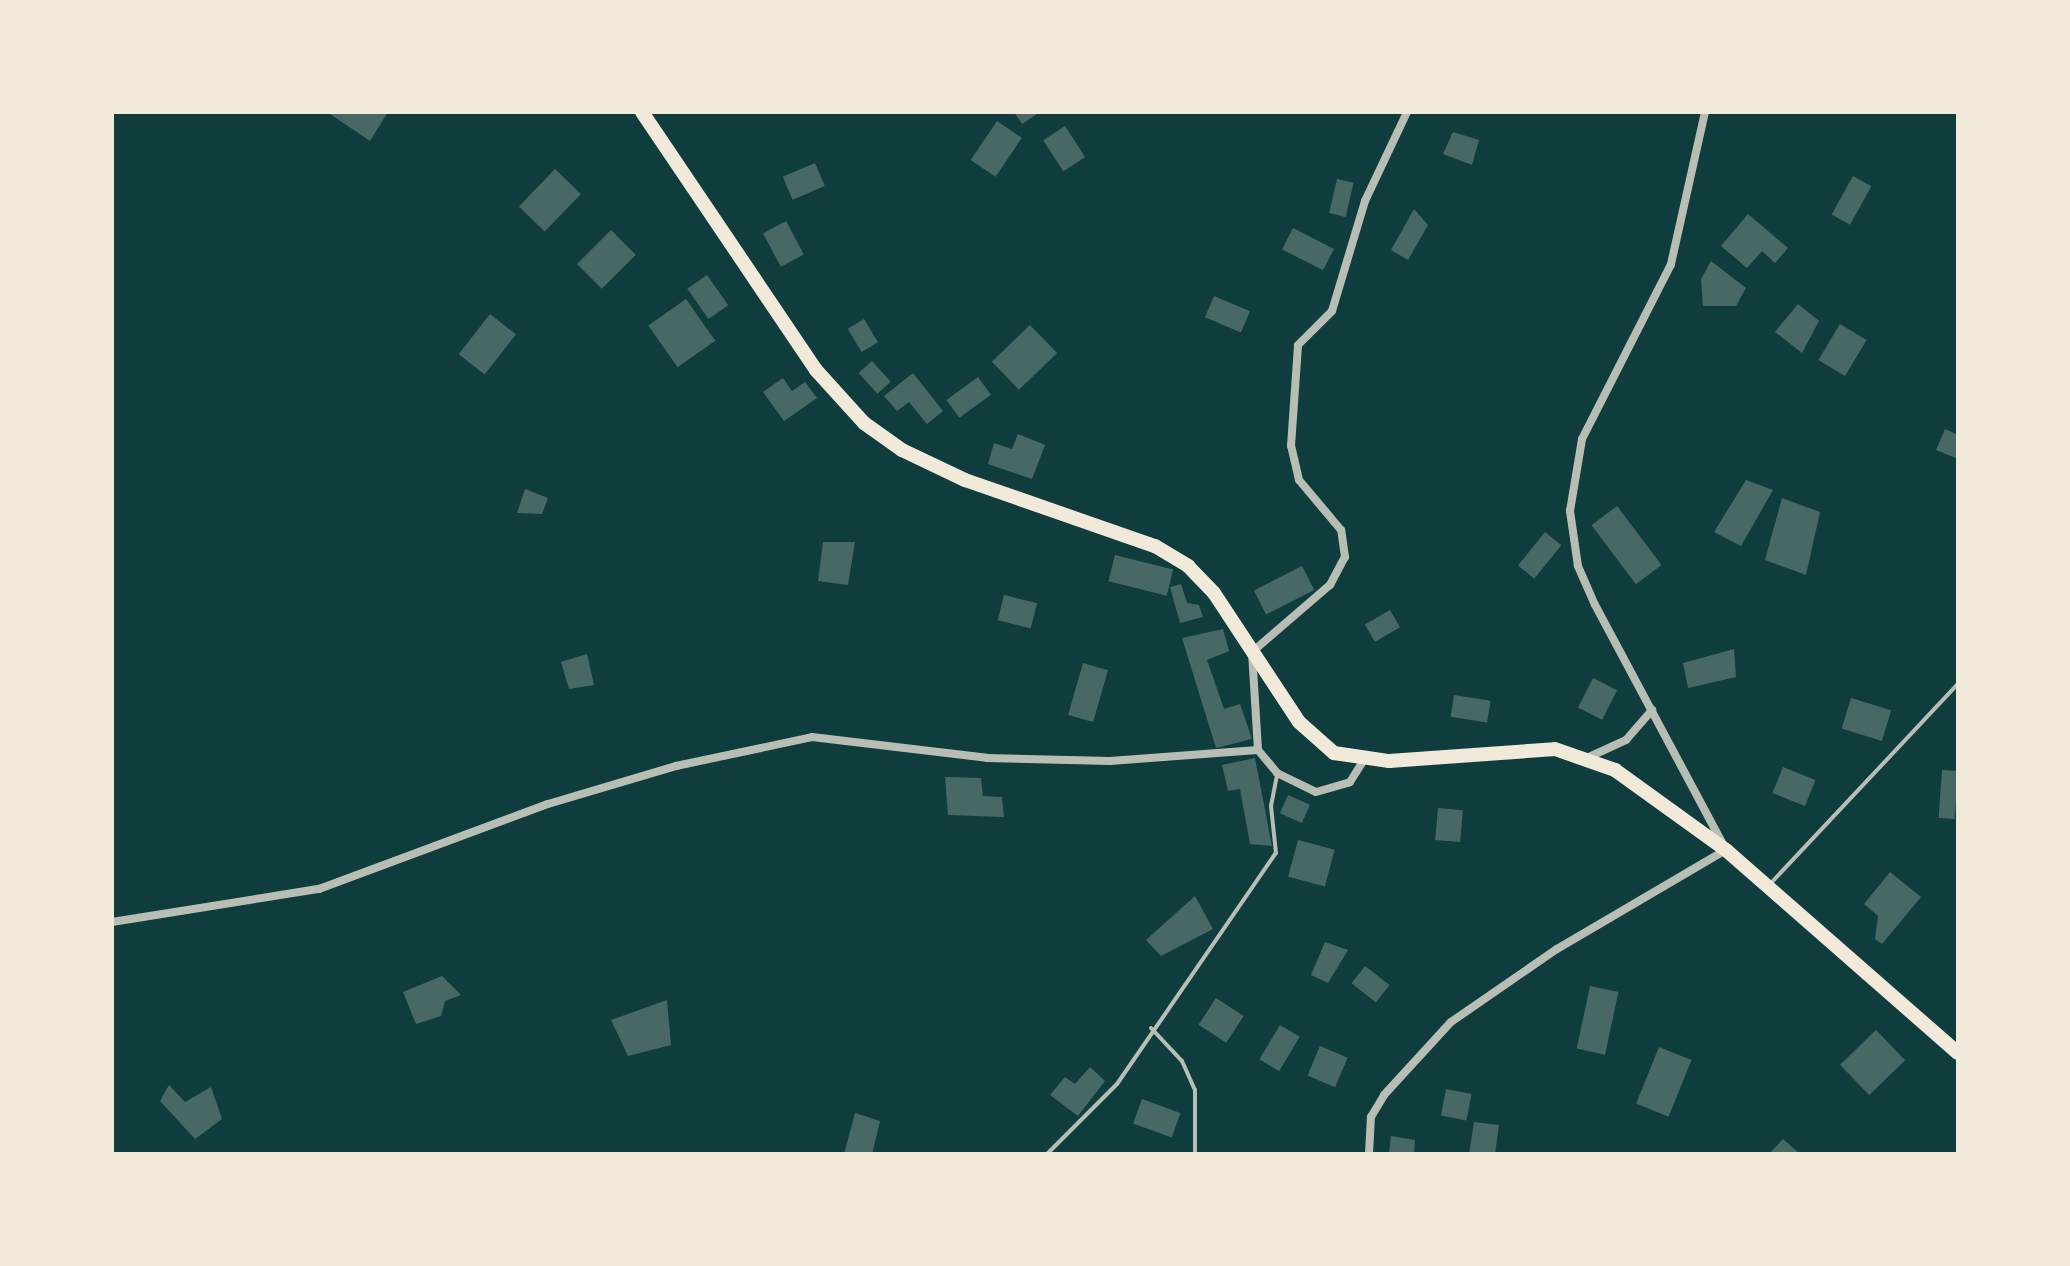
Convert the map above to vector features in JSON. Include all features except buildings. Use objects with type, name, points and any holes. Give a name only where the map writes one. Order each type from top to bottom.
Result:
[{"type":"main road","points":[[642,112],[816,370],[864,423],[965,480],[1155,546],[1214,593],[1252,652],[1317,741],[1363,761],[1534,749],[1589,757],[1726,850],[1958,1053]]},
{"type":"street","points":[[1363,761],[1350,782],[1334,790],[1316,792],[1277,773],[1258,750],[1252,652],[1330,585],[1345,557],[1341,530],[1299,480],[1290,391],[1298,345],[1332,311],[1365,201],[1407,112]]},
{"type":"street","points":[[1369,1154],[1371,1117],[1384,1095],[1451,1022],[1557,949],[1726,850],[1578,566],[1571,476],[1603,389],[1638,339],[1671,264],[1705,112]]},
{"type":"street","points":[[1589,757],[1626,740],[1652,710]]},
{"type":"street","points":[[112,922],[319,889],[548,804],[812,737],[987,758],[1110,761],[1258,750]]},
{"type":"lane","points":[[1767,887],[1958,684]]},
{"type":"lane","points":[[1047,1154],[1117,1084],[1151,1028],[1276,853],[1271,806],[1277,773]]},
{"type":"lane","points":[[1151,1028],[1182,1061],[1195,1090],[1195,1154]]}]
